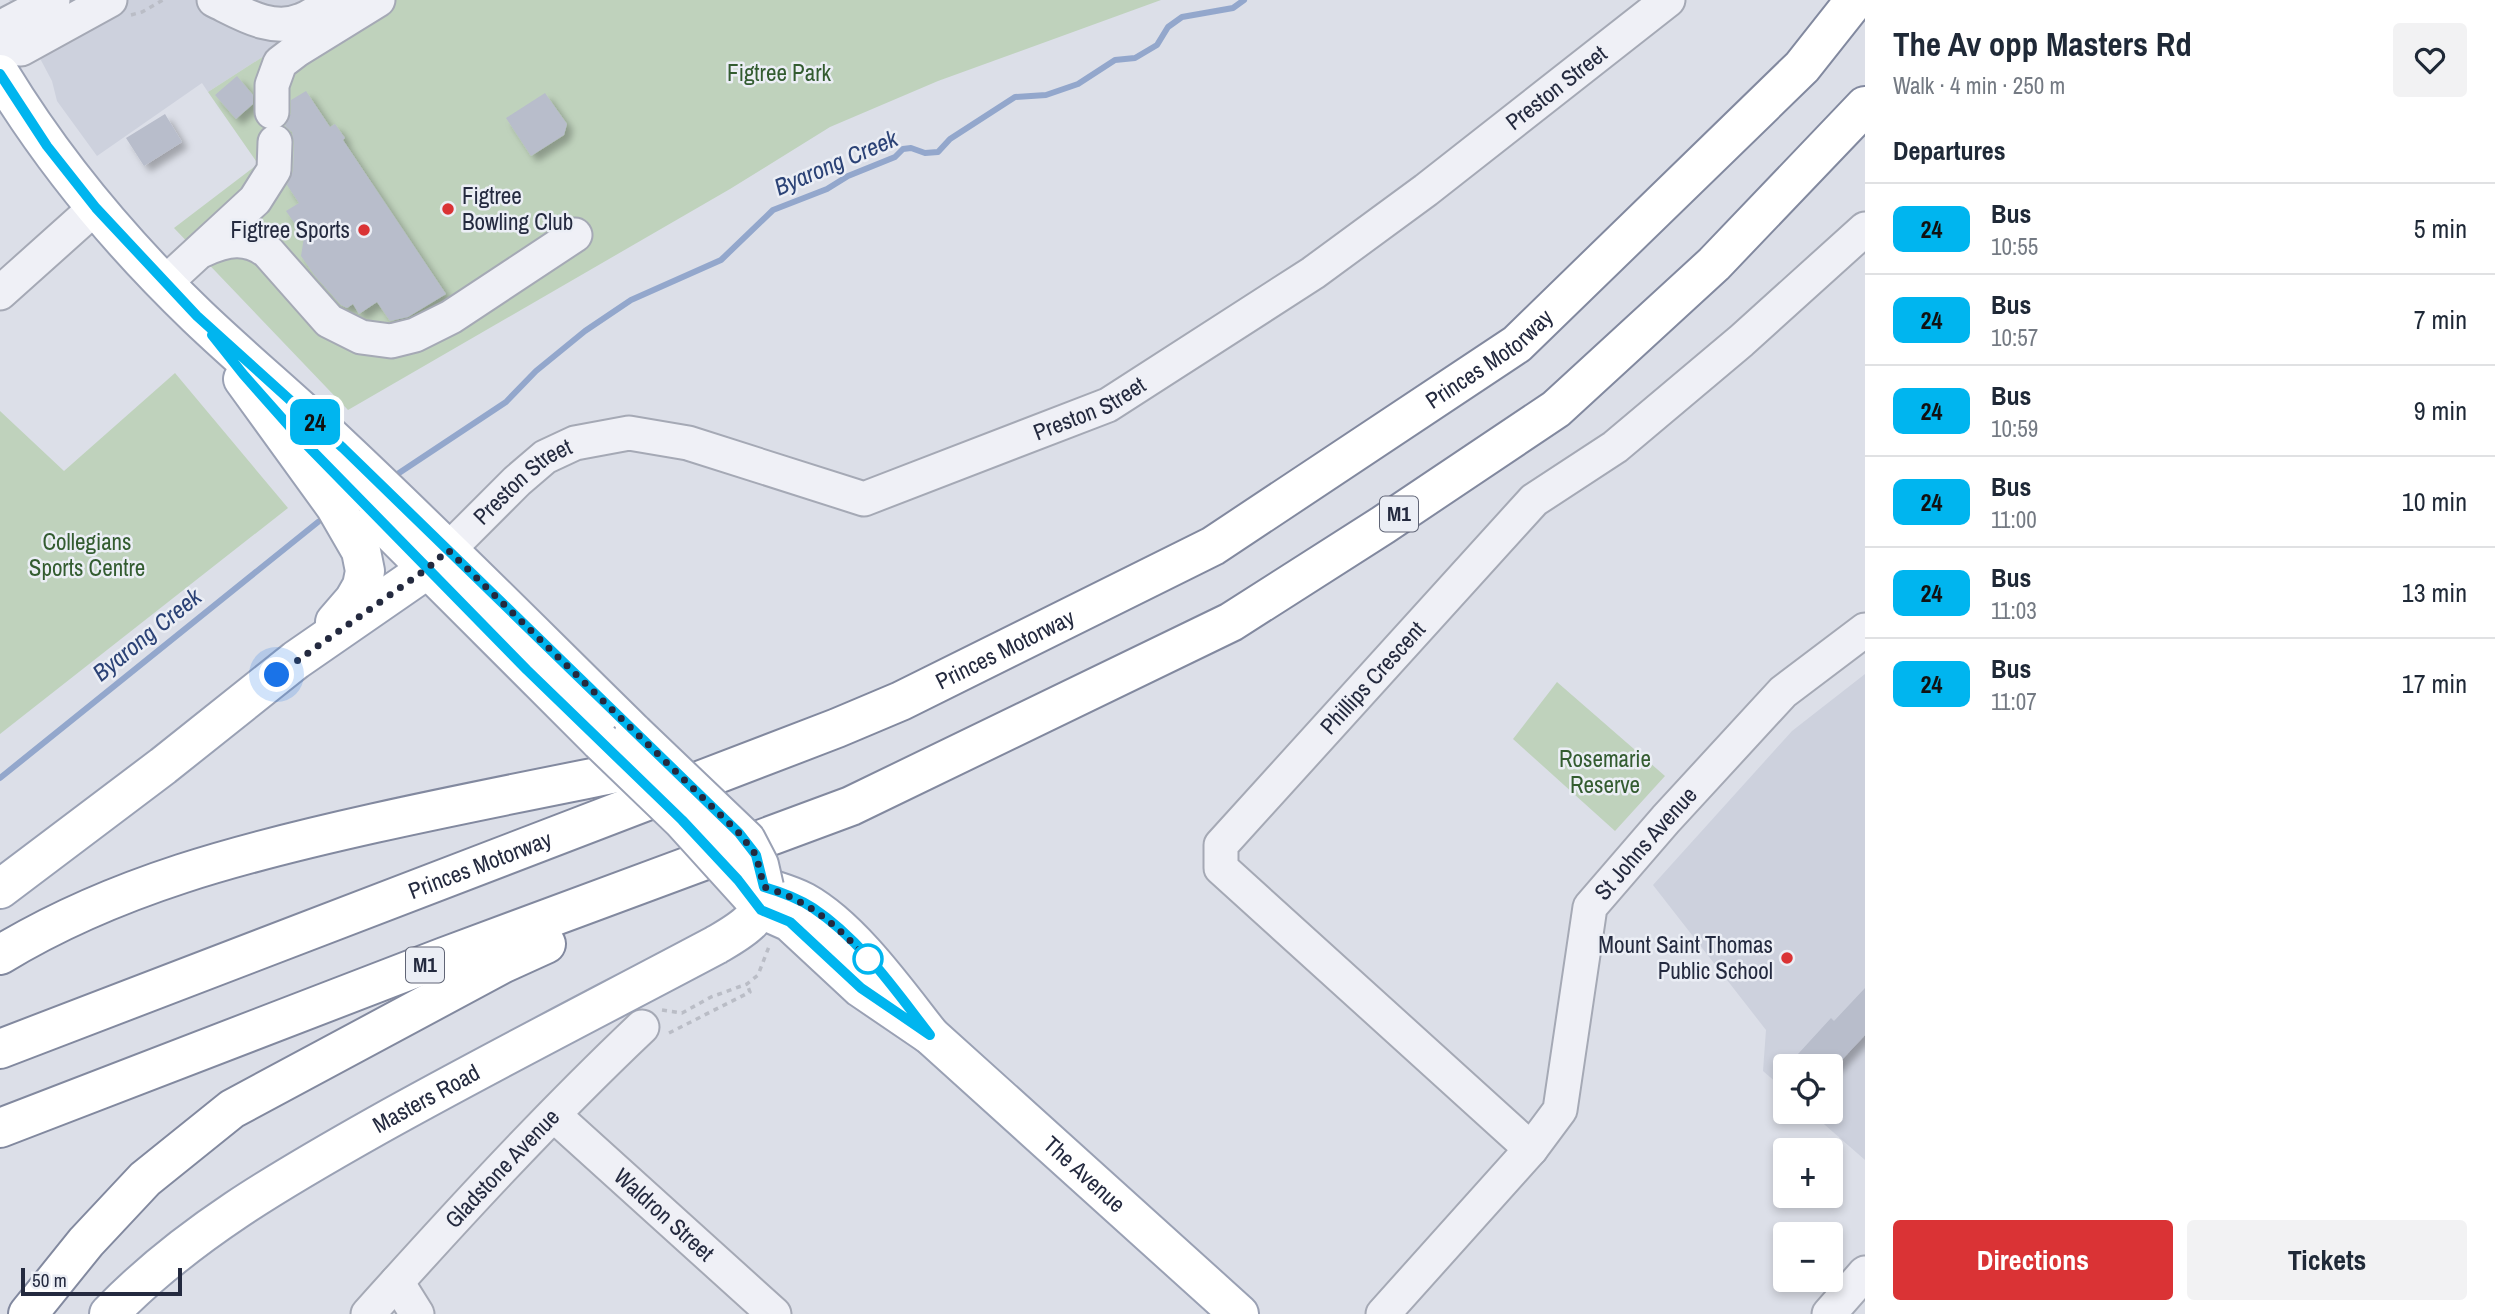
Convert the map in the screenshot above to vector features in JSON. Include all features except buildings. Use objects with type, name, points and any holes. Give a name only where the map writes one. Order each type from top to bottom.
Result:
[{"type":"main road","name":"Princes Motorway","points":[[0,1049],[837,728],[901,701],[1213,546],[1517,344],[1802,68],[1855,0]]},
{"type":"main road","points":[[0,74],[47,146],[96,208],[197,316],[270,405],[438,559],[617,737],[746,840],[759,865],[763,902]]},
{"type":"main road","name":"M1","points":[[0,1128],[444,957],[851,806],[1231,622],[1383,525],[1556,409],[1714,264],[1865,106]]},
{"type":"main road","points":[[197,316],[335,506],[357,542],[364,562],[364,579],[354,600],[296,660]]},
{"type":"main road","points":[[0,889],[163,766],[296,660],[438,559]]},
{"type":"main road","points":[[0,955],[31,936],[92,907],[184,872],[298,840],[837,728]]},
{"type":"main road","points":[[28,1314],[86,1242],[145,1180],[232,1109],[502,964],[851,806]]},
{"type":"main road","name":"The Avenue","points":[[763,902],[790,922],[861,988],[930,1035],[1239,1314]]},
{"type":"main road","name":"Masters Road","points":[[109,1314],[126,1296],[190,1242],[286,1177],[452,1083],[716,946],[744,928],[763,902]]},
{"type":"street","points":[[0,32],[9,23],[53,0]]},
{"type":"street","points":[[0,48],[22,49],[110,0]]},
{"type":"street","points":[[214,0],[263,22],[279,24],[302,20],[334,0]]},
{"type":"street","points":[[165,283],[249,207],[268,183],[274,170],[272,85],[280,63],[378,0]]},
{"type":"street","name":"Preston Street","points":[[438,559],[545,457],[575,443],[629,433],[688,443],[864,499],[1108,405],[1313,273],[1426,190],[1668,0]]},
{"type":"street","points":[[0,292],[96,208]]},
{"type":"street","name":"Phillips Crescent","points":[[1531,1149],[1221,868],[1221,845],[1534,500],[1615,447],[1741,341],[1865,229]]},
{"type":"street","points":[[203,250],[229,240],[257,244],[268,252],[329,321],[361,338],[391,341],[415,335],[451,317],[575,235]]},
{"type":"street","name":"St Johns Avenue","points":[[1383,1314],[1531,1149],[1560,1110],[1590,907],[1666,819],[1783,692],[1865,630]]},
{"type":"street","name":"Gladstone Avenue","points":[[368,1314],[473,1199],[642,1027]]},
{"type":"street","name":"Waldron Street","points":[[555,1116],[774,1314]]},
{"type":"street","points":[[1829,1314],[1865,1273]]},
{"type":"street","points":[[397,1282],[418,1314]]},
{"type":"path","points":[[642,1027],[653,1015],[665,1009],[682,1013],[711,997],[747,984],[758,975],[763,902]]},
{"type":"shaded area","points":[[9,0],[351,0],[208,92],[202,83],[97,156],[57,101],[52,81]]},
{"type":"shaded area","name":"Mount Saint Thomas Public School","points":[[1865,674],[1865,1160],[1824,1124],[1843,1124],[1843,1054],[1773,1054],[1773,1080],[1763,1071],[1766,1030],[1653,885],[1792,731]]},
{"type":"green space","name":"Figtree Bowling Club","points":[[351,0],[1161,0],[938,81],[830,127],[730,189],[348,410],[174,228],[258,164],[208,92]]},
{"type":"green space","name":"Collegians Sports Centre","points":[[175,373],[288,508],[0,734],[0,411],[64,471]]},
{"type":"green space","name":"Rosemarie Reserve","points":[[1557,682],[1665,776],[1615,831],[1513,739]]},
{"type":"waterway","name":"Byarong Creek","points":[[399,473],[506,402],[536,371],[585,331],[631,300],[721,260],[773,210],[827,189],[848,176],[895,157],[903,149],[911,148],[925,153],[938,152],[950,139],[1015,97],[1046,95],[1078,84],[1115,60],[1135,58],[1157,45],[1168,27],[1182,17],[1233,8],[1244,0]]},
{"type":"waterway","name":"Byarong Creek","points":[[0,778],[318,522]]},
{"type":"bus line","name":"24","points":[[0,74],[47,146],[96,208],[165,283],[197,316],[343,448],[746,840],[756,855],[764,887],[804,902],[840,931],[878,969],[930,1035],[861,988],[790,922],[761,910],[738,880],[682,820],[527,670],[297,435],[212,335]]},
{"type":"place","name":"Figtree Bowling Club","points":[[448,209]]},
{"type":"place","name":"Figtree Sports","points":[[364,230]]},
{"type":"place","name":"Mount Saint Thomas Public School","points":[[1787,958]]},
{"type":"route","points":[[277,675],[428,568],[448,550],[746,840],[756,855],[764,887],[790,895],[814,908],[868,959]]},
{"type":"park label","name":"Figtree Park","points":[[779,73]]}]
